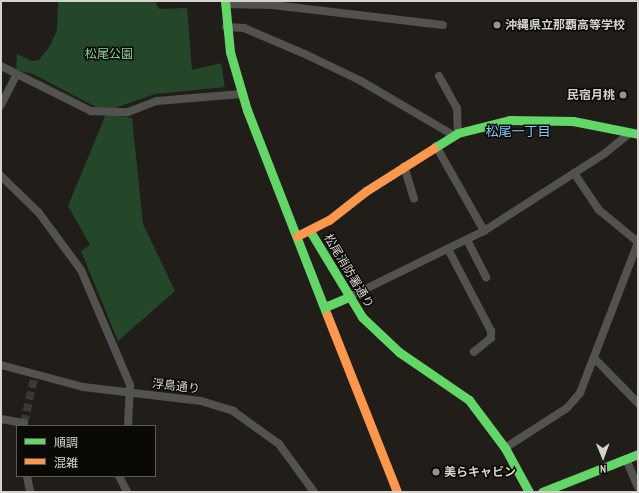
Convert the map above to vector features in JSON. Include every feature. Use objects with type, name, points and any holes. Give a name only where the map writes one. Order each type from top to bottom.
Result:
[{"type":"street","points":[[397,492],[241,94],[226,27],[225,3],[273,5],[443,25]]},
{"type":"street","points":[[226,27],[244,28],[307,55],[361,81],[456,134]]},
{"type":"street","points":[[1,66],[16,75],[30,78],[91,112],[128,112],[157,101],[241,94]]},
{"type":"street","points":[[1,105],[16,75]]},
{"type":"street","points":[[439,76],[457,108],[456,134]]},
{"type":"street","points":[[310,231],[404,166],[456,134],[510,120],[534,119],[572,121],[634,133]]},
{"type":"street","points":[[325,307],[349,297],[484,231],[634,133]]},
{"type":"street","points":[[436,146],[484,231]]},
{"type":"street","points":[[404,166],[414,198]]},
{"type":"street","points":[[505,448],[568,408],[580,393],[595,359],[638,242],[599,210],[574,173]]},
{"type":"street","points":[[1,176],[39,213],[74,256],[131,393],[128,425]]},
{"type":"street","name":"松尾消防署通り","points":[[297,236],[310,231],[349,297],[386,342],[469,400],[505,448],[529,492]]},
{"type":"street","points":[[467,240],[486,277]]},
{"type":"street","points":[[448,249],[491,330],[491,338],[474,352]]},
{"type":"street","points":[[595,359],[638,403]]},
{"type":"street","name":"浮島通り","points":[[1,365],[83,387],[201,401],[233,411],[279,444],[314,492]]},
{"type":"street","points":[[1,419],[24,422],[24,425]]},
{"type":"street","points":[[542,492],[638,454]]},
{"type":"street","points":[[626,459],[638,487]]},
{"type":"street","points":[[27,477],[30,492]]},
{"type":"street","points":[[120,477],[128,492]]},
{"type":"green space","name":"松尾公園","points":[[58,1],[155,1],[159,9],[187,8],[192,70],[221,63],[225,87],[155,94],[115,108],[98,108],[31,73],[16,71],[17,54],[32,61],[39,60],[50,46],[57,30]]},
{"type":"green space","points":[[106,114],[132,118],[143,224],[175,291],[118,341],[81,251],[90,245],[68,206]]},
{"type":"tunnel","points":[[24,423],[35,374]]},
{"type":"traffic: fast","points":[[225,1],[230,52],[247,110],[327,315]]},
{"type":"traffic: fast","points":[[434,148],[458,133],[510,120],[573,121],[638,134]]},
{"type":"traffic: fast","points":[[310,231],[362,317],[399,352],[469,400],[505,448],[529,492]]},
{"type":"traffic: fast","points":[[325,307],[349,297]]},
{"type":"traffic: fast","points":[[542,492],[638,454]]},
{"type":"traffic: slow","points":[[297,236],[329,220],[366,191],[434,148]]},
{"type":"traffic: slow","points":[[327,315],[397,492]]},
{"type":"place","name":"沖縄県立那覇高等学校","points":[[497,25]]},
{"type":"place","name":"民宿月桃","points":[[623,95]]},
{"type":"place","name":"美らキャビン","points":[[436,472]]},
{"type":"district","name":"松尾一丁目","points":[[518,132]]}]
